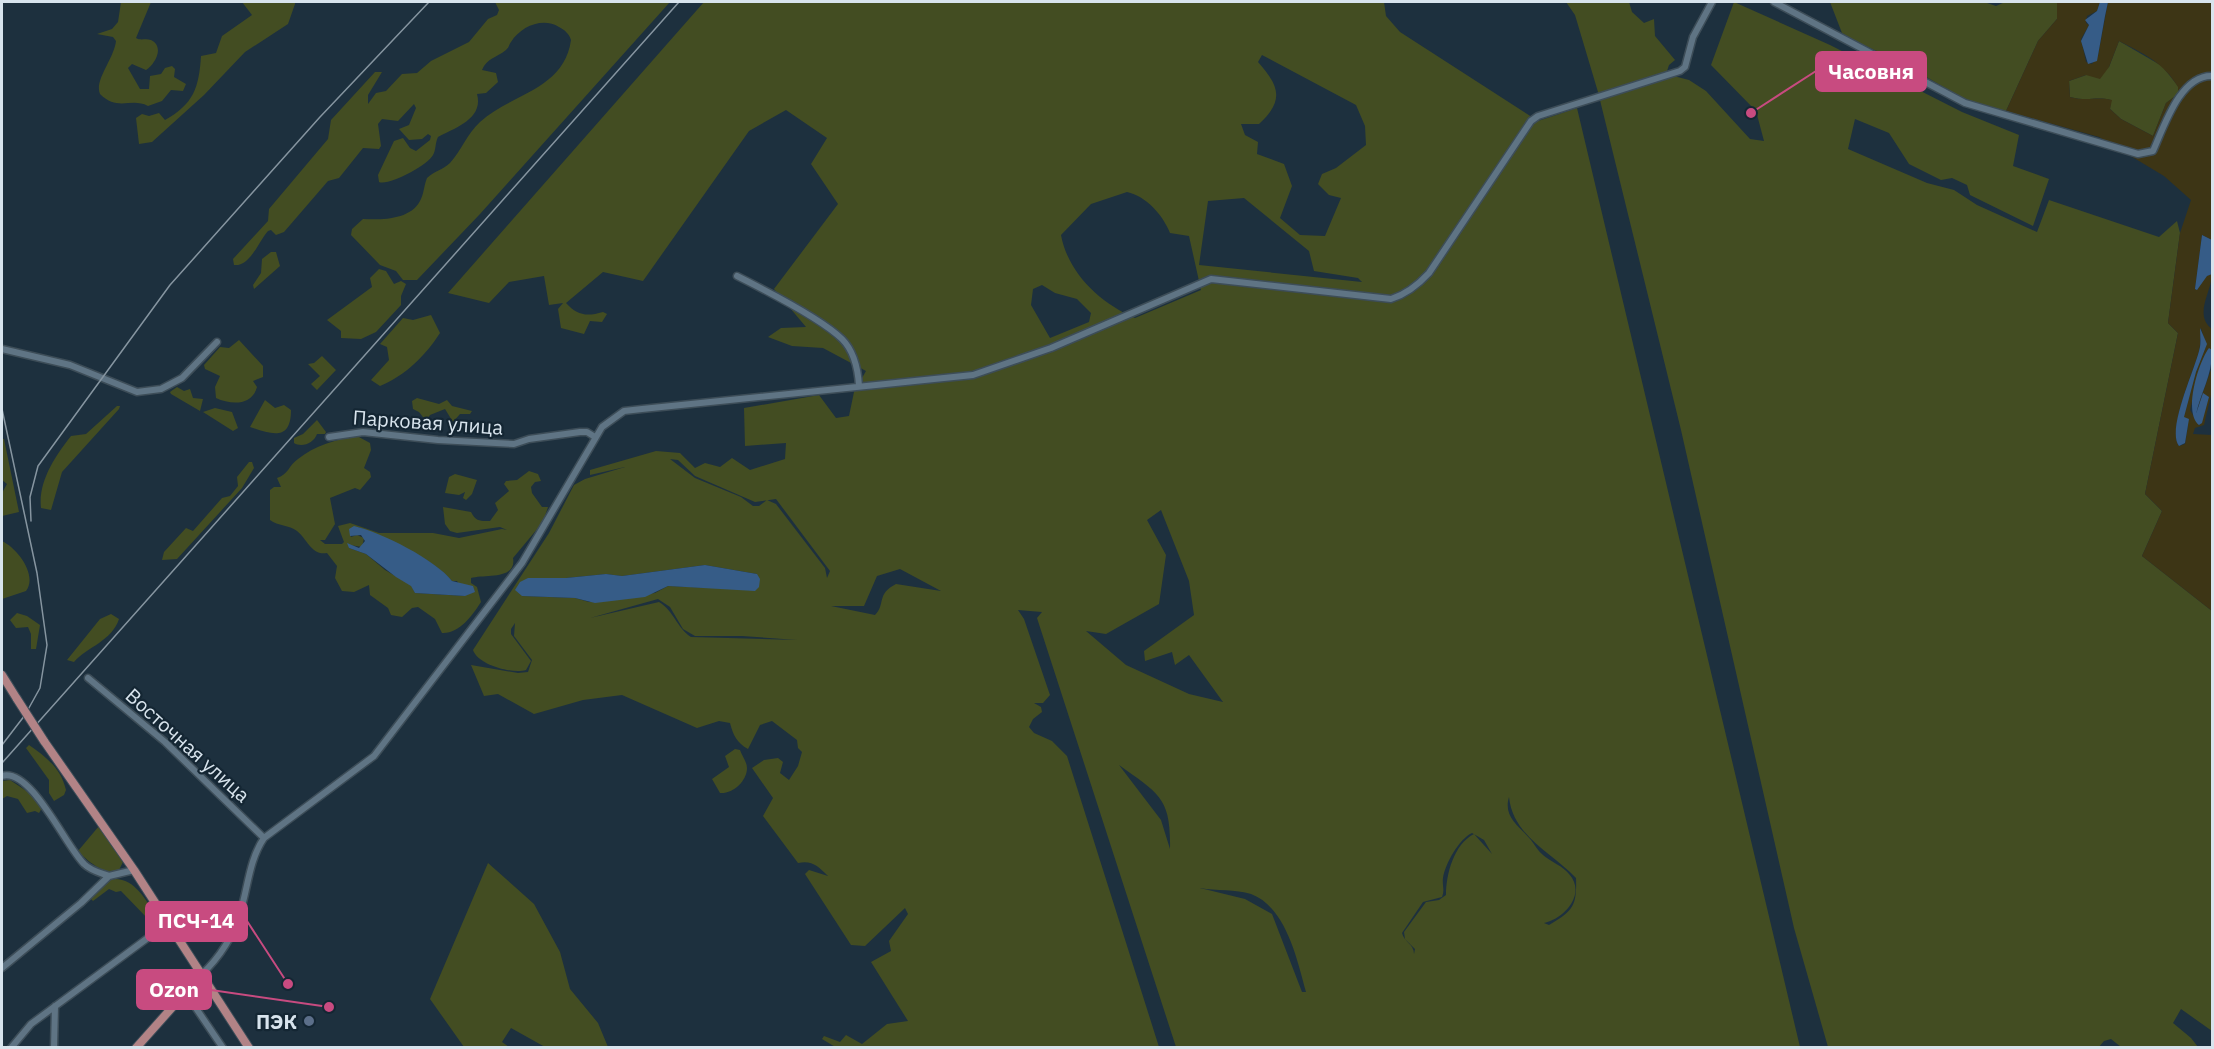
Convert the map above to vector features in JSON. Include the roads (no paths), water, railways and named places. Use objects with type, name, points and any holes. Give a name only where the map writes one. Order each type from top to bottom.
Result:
[{"type":"main road","points":[[2,675],[44,741],[134,870],[249,1047]]},
{"type":"main road","points":[[136,1047],[201,975]]},
{"type":"street","points":[[201,975],[218,959],[229,939],[240,914],[256,852],[264,838],[374,756],[522,563],[602,427],[624,411],[954,378],[996,369],[1211,279],[1391,299],[1398,297],[1418,284],[1429,273],[1531,121],[1538,116],[1680,72],[1685,68],[1693,37],[1712,2]]},
{"type":"street","points":[[1774,2],[1965,104],[2138,154],[2153,151],[2172,107],[2191,84],[2212,76]]},
{"type":"street","points":[[737,276],[828,328],[843,340],[854,359],[859,386]]},
{"type":"street","points":[[2,349],[70,365],[137,392],[161,389],[182,378],[217,342]]},
{"type":"street","name":"Парковая улица","points":[[329,437],[363,432],[438,440],[514,444],[529,439],[580,432],[587,432],[595,437]]},
{"type":"street","name":"Восточная улица","points":[[88,678],[165,742],[264,838]]},
{"type":"street","points":[[2,775],[17,778],[30,790],[85,865],[109,876]]},
{"type":"street","points":[[2,968],[109,876],[134,870]]},
{"type":"street","points":[[11,1047],[31,1024],[168,923]]},
{"type":"street","points":[[185,992],[223,1047]]},
{"type":"street","points":[[54,1047],[55,1006]]},
{"type":"water","points":[[2100,2],[2108,2],[2097,61],[2088,64],[2081,41],[2089,25],[2085,20],[2097,11]]},
{"type":"water","points":[[2202,235],[2212,240],[2212,274],[2207,276],[2197,290],[2195,289]]},
{"type":"water","points":[[2200,328],[2207,344],[2196,372],[2184,417],[2189,419],[2185,443],[2179,446],[2176,426],[2200,347]]},
{"type":"water","points":[[2209,348],[2212,350],[2211,367],[2203,393],[2209,397],[2202,423],[2199,425],[2194,419],[2192,399]]},
{"type":"water","points":[[354,526],[378,534],[407,548],[434,564],[452,581],[473,586],[475,592],[465,596],[415,593],[411,586],[366,554],[349,548],[347,543],[359,548],[365,541],[361,535],[350,536],[349,529]]},
{"type":"water","points":[[705,565],[757,574],[760,579],[759,587],[755,591],[668,586],[645,597],[595,603],[575,598],[522,596],[515,590],[520,582],[528,578],[566,578],[606,574],[622,576]]},
{"type":"railway","points":[[31,521],[30,497],[38,466],[170,285],[320,117],[429,2]]},
{"type":"railway","points":[[2,763],[679,2]]},
{"type":"railway","points":[[2,409],[37,573],[47,645],[40,688],[25,715],[2,745]]},
{"type":"place","name":"Часовня","points":[[1751,113]]},
{"type":"place","name":"ПСЧ-14","points":[[288,984]]},
{"type":"place","name":"Ozon","points":[[329,1007]]},
{"type":"place","name":"ПЭК","points":[[309,1021]]}]
